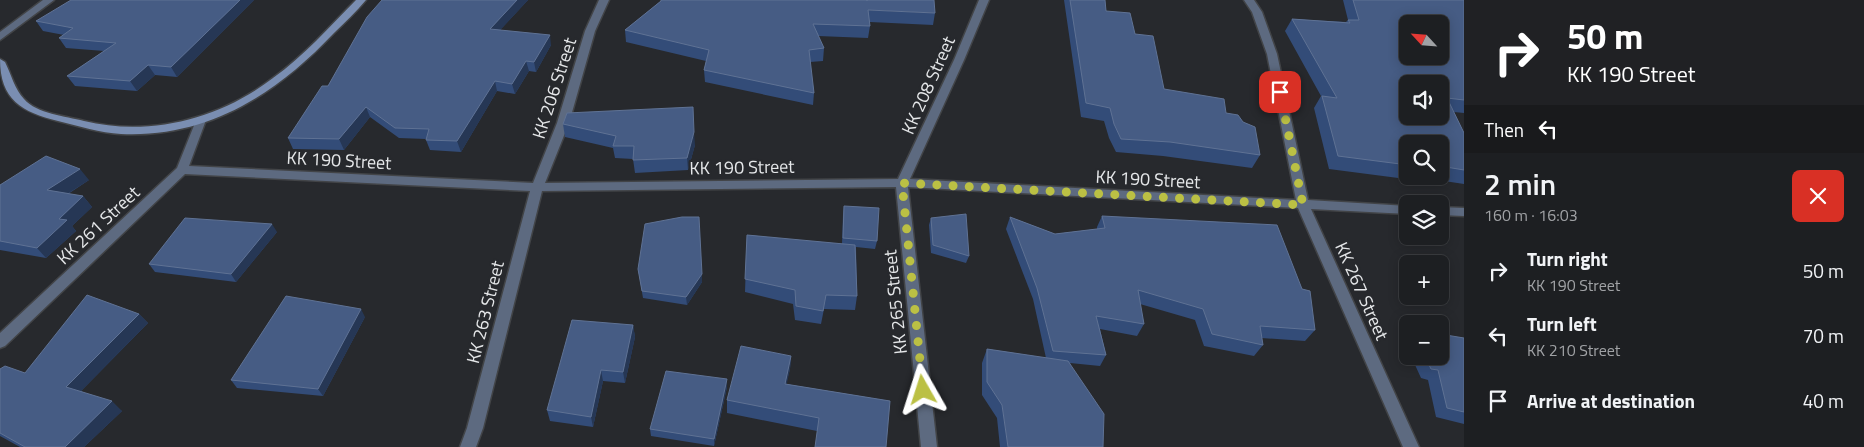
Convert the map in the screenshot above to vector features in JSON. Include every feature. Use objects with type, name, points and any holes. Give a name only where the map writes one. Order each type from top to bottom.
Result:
[{"type":"street","points":[[0,37],[49,0]]},
{"type":"street","points":[[0,62],[20,102],[46,115],[101,128],[138,130],[170,127],[200,120],[234,107],[263,91],[288,71],[361,0]]},
{"type":"street","name":"KK 206 Street","points":[[537,186],[563,123],[590,31],[604,0]]},
{"type":"street","name":"KK 208 Street","points":[[902,183],[959,60],[984,0]]},
{"type":"street","name":"KK 267 Street","points":[[1249,0],[1257,12],[1272,54],[1303,205],[1411,447]]},
{"type":"street","name":"KK 261 Street","points":[[0,342],[182,170],[200,120]]},
{"type":"street","name":"KK 190 Street","points":[[182,170],[537,186],[902,183],[1399,210]]},
{"type":"street","name":"KK 265 Street","points":[[902,183],[929,447]]},
{"type":"street","name":"KK 263 Street","points":[[468,447],[475,428],[537,186]]},
{"type":"street","points":[[1449,211],[1464,212]]},
{"type":"building","points":[[71,0],[240,0],[171,67],[148,65],[130,81],[67,76],[116,43],[59,38],[73,28],[36,21]]},
{"type":"building","points":[[382,0],[517,0],[490,29],[550,35],[534,62],[526,61],[512,84],[495,81],[457,141],[426,140],[429,129],[395,128],[366,107],[339,139],[288,138],[322,86],[328,86],[367,17]]},
{"type":"building","points":[[661,0],[934,0],[935,13],[868,10],[870,26],[813,24],[824,48],[809,50],[814,93],[704,70],[709,50],[625,30]]},
{"type":"building","points":[[1070,0],[1105,0],[1106,11],[1130,13],[1135,34],[1153,36],[1164,89],[1224,99],[1226,113],[1238,115],[1243,122],[1255,127],[1260,155],[1170,142],[1121,139],[1114,124],[1110,108],[1086,103]]},
{"type":"building","points":[[1353,0],[1464,0],[1464,100],[1449,98],[1449,75],[1399,75],[1399,125],[1449,125],[1449,102],[1464,133],[1464,170],[1449,168],[1449,135],[1399,135],[1399,164],[1338,156],[1322,96],[1337,98],[1292,19],[1350,23],[1348,20],[1359,20]]},
{"type":"building","points":[[693,107],[694,132],[687,158],[633,160],[634,146],[613,146],[616,136],[563,124],[567,113]]},
{"type":"building","points":[[46,156],[80,169],[47,190],[83,196],[59,219],[67,220],[37,248],[0,241],[0,185]]},
{"type":"building","points":[[844,206],[879,208],[877,241],[843,238]]},
{"type":"building","points":[[966,214],[969,256],[933,245],[931,218]]},
{"type":"building","points":[[1102,216],[1277,225],[1302,289],[1310,291],[1315,330],[1260,326],[1263,345],[1212,334],[1203,309],[1138,290],[1144,324],[1096,316],[1106,355],[1053,351],[1037,288],[1010,217],[1055,234],[1105,228]]},
{"type":"building","points":[[682,217],[699,217],[702,274],[686,297],[642,291],[638,269],[645,224]]},
{"type":"building","points":[[185,218],[272,224],[231,274],[149,264]]},
{"type":"building","points":[[747,235],[855,245],[857,296],[826,295],[823,311],[796,306],[795,290],[745,279]]},
{"type":"building","points":[[87,295],[139,314],[66,387],[112,401],[65,447],[25,447],[0,433],[0,369],[5,366],[25,373]]},
{"type":"building","points":[[286,296],[361,309],[318,389],[231,380]]},
{"type":"building","points":[[572,320],[633,325],[623,372],[601,370],[591,417],[547,410]]},
{"type":"building","points":[[1449,336],[1464,338],[1464,412],[1447,408],[1438,370],[1431,369],[1429,365],[1449,365]]},
{"type":"building","points":[[741,346],[791,356],[785,384],[890,401],[886,447],[815,447],[819,418],[727,400]]},
{"type":"building","points":[[987,349],[1068,361],[1104,414],[1103,447],[1008,447],[1002,405],[987,382]]},
{"type":"building","points":[[666,371],[727,379],[714,439],[650,429]]},
{"type":"route","points":[[923,390],[902,183],[1303,205],[1280,92]]}]
